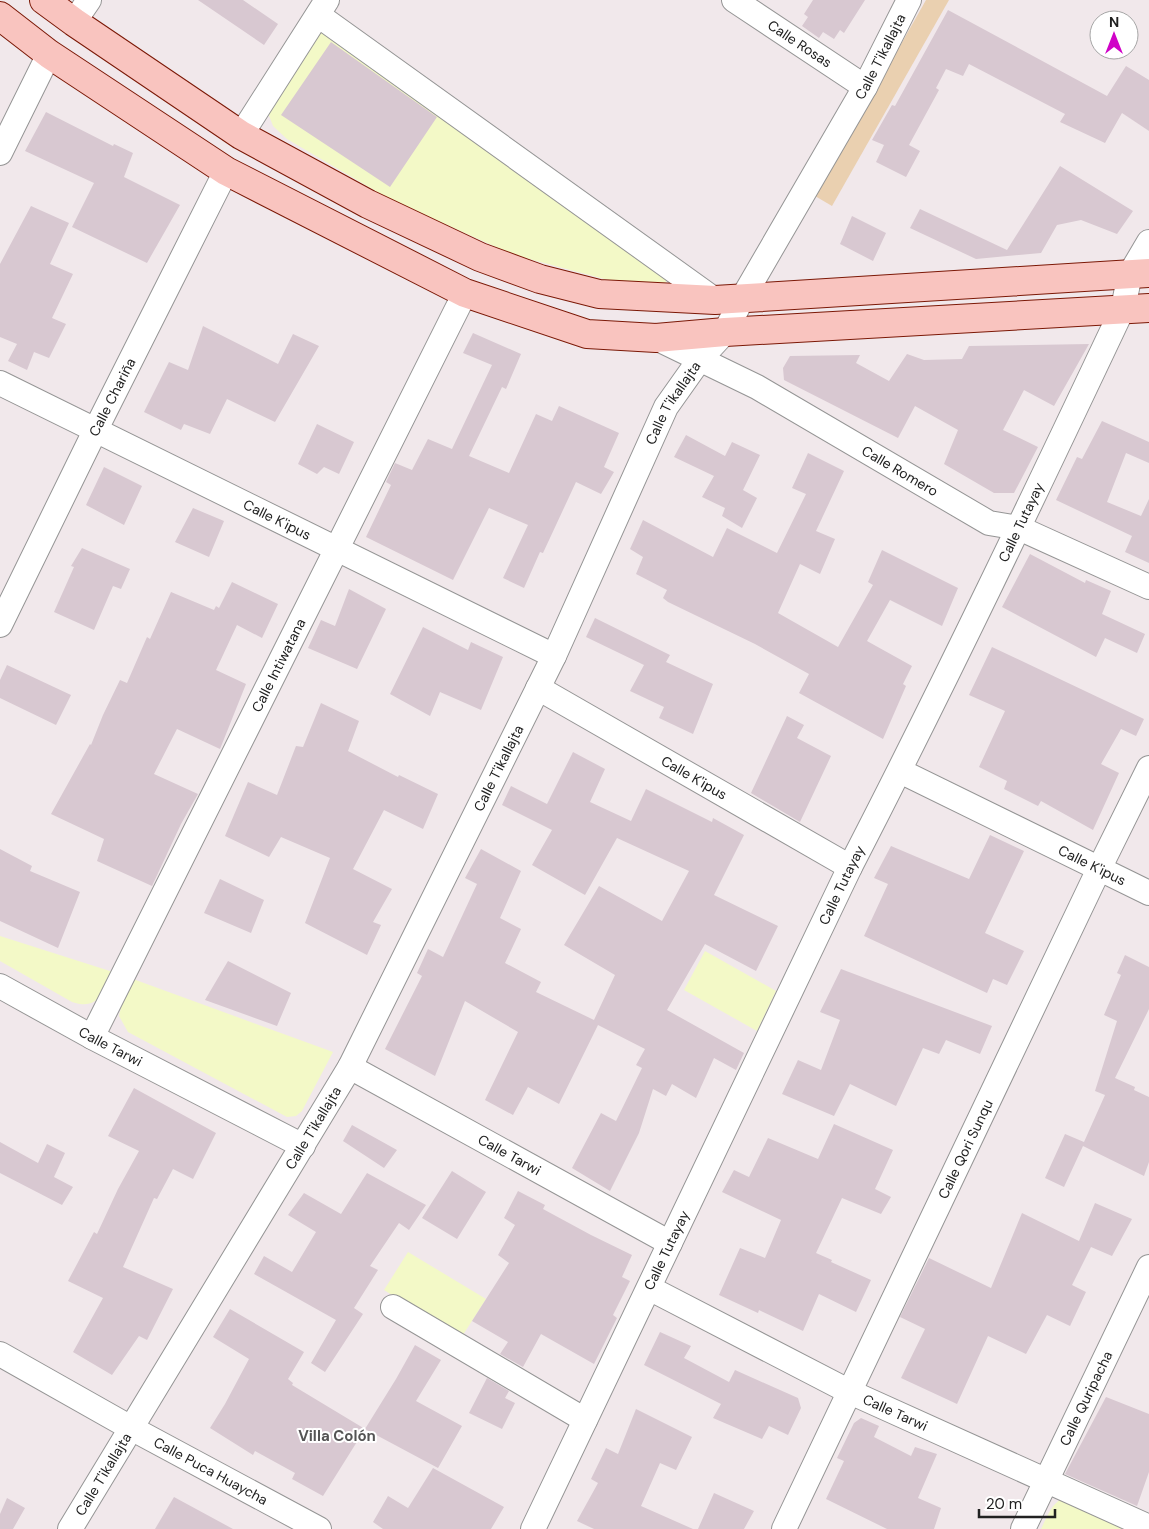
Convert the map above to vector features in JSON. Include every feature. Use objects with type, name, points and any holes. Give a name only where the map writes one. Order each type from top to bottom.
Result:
[{"type":"main road","points":[[44,0],[241,135],[368,204],[480,257],[540,279],[600,294],[715,300],[1140,274]]},
{"type":"main road","points":[[0,16],[49,54],[226,171],[465,293],[587,334],[656,338],[725,332],[1136,308]]},
{"type":"street","points":[[74,22],[89,0]]},
{"type":"street","name":"Calle Rosas","points":[[734,0],[865,87]]},
{"type":"street","name":"Calle T'ikallajta","points":[[70,1529],[350,1067],[554,656],[666,407],[700,360],[725,332],[742,299],[865,87],[909,0]]},
{"type":"street","points":[[241,135],[322,7],[715,300]]},
{"type":"street","points":[[0,153],[49,54]]},
{"type":"street","name":"Calle Chariña","points":[[0,625],[95,430],[226,171]]},
{"type":"street","name":"Calle Tutayay","points":[[533,1529],[850,868],[900,772],[1019,528],[1136,308],[1140,274],[1149,242]]},
{"type":"street","name":"Calle Intiwatana","points":[[92,1037],[465,293]]},
{"type":"street","name":"Calle Romero","points":[[656,338],[758,387],[989,523],[1019,528],[1149,587]]},
{"type":"street","name":"Calle K'ipus","points":[[0,383],[554,656]]},
{"type":"street","name":"Calle K'ipus","points":[[538,688],[850,868]]},
{"type":"street","name":"Calle Qori Sunqu","points":[[784,1529],[1149,768]]},
{"type":"street","name":"Calle K'ipus","points":[[900,772],[1149,893]]},
{"type":"street","name":"Calle Tarwi","points":[[0,986],[92,1037],[302,1146]]},
{"type":"street","name":"Calle Tarwi","points":[[350,1067],[670,1243]]},
{"type":"street","name":"Calle Quripacha","points":[[1023,1529],[1149,1267]]},
{"type":"street","name":"Calle Tarwi","points":[[649,1288],[850,1392],[1149,1527]]},
{"type":"street","points":[[393,1307],[585,1420]]},
{"type":"street","name":"Calle Puca Huaycha","points":[[0,1354],[131,1428],[319,1529]]},
{"type":"shaded area","points":[[926,0],[949,0],[832,206],[815,196]]},
{"type":"green space","points":[[320,33],[326,33],[668,277],[665,284],[612,281],[514,255],[391,200],[287,139],[273,126],[268,113],[314,37]]},
{"type":"green space","points":[[0,936],[113,972],[102,993],[94,1002],[81,1004],[72,1002],[0,961]]},
{"type":"green space","points":[[705,951],[776,991],[757,1031],[684,990]]},
{"type":"green space","points":[[133,979],[333,1052],[302,1111],[296,1116],[287,1117],[128,1032],[119,1016],[122,1003]]},
{"type":"green space","points":[[408,1252],[486,1299],[461,1338],[384,1290]]},
{"type":"green space","points":[[1063,1498],[1137,1529],[1041,1529],[1052,1507]]},
{"type":"building","points":[[198,0],[243,0],[278,24],[264,45]]},
{"type":"building","points":[[813,0],[865,0],[844,33],[840,30],[834,39],[823,32],[819,38],[802,26],[808,17],[804,14]]},
{"type":"building","points":[[948,10],[1107,96],[1126,66],[1149,80],[1149,131],[1122,113],[1105,143],[1060,122],[1065,114],[969,64],[963,76],[946,69],[936,88],[939,90],[909,145],[920,151],[906,177],[876,162],[884,145],[872,140],[892,105],[895,106]]},
{"type":"building","points":[[331,42],[437,117],[390,187],[281,115]]},
{"type":"building","points":[[46,112],[113,146],[114,144],[133,153],[124,177],[180,205],[147,263],[72,227],[94,183],[25,151]]},
{"type":"building","points":[[1060,166],[1133,211],[1117,234],[1081,220],[1057,225],[1041,253],[976,259],[910,228],[920,209],[1007,250]]},
{"type":"building","points":[[31,206],[69,223],[50,264],[73,274],[52,318],[66,324],[49,358],[34,352],[27,370],[8,361],[17,344],[0,337],[0,264]]},
{"type":"building","points":[[852,216],[886,233],[873,261],[840,244]]},
{"type":"building","points":[[203,326],[278,364],[293,334],[319,346],[275,422],[227,399],[210,434],[184,424],[181,430],[144,412],[169,362],[188,370]]},
{"type":"building","points":[[473,333],[521,354],[506,389],[502,387],[469,456],[509,473],[536,414],[552,421],[559,406],[619,433],[604,467],[614,472],[601,494],[576,482],[543,553],[540,552],[524,588],[503,578],[528,525],[489,508],[453,580],[366,537],[391,485],[386,482],[395,463],[412,470],[428,439],[452,449],[492,365],[463,353]]},
{"type":"building","points":[[1089,344],[1054,406],[1024,390],[1003,430],[1038,447],[1014,493],[994,493],[944,464],[958,430],[915,406],[898,438],[784,380],[783,368],[790,356],[860,355],[856,363],[889,381],[907,354],[924,360],[962,359],[969,346]]},
{"type":"building","points":[[1102,421],[1149,442],[1149,463],[1126,453],[1107,502],[1141,516],[1149,499],[1149,563],[1125,552],[1132,536],[1056,500],[1077,457],[1082,459]]},
{"type":"building","points":[[317,424],[354,442],[339,474],[324,467],[317,474],[298,464]]},
{"type":"building","points":[[686,435],[725,456],[732,442],[760,455],[743,490],[757,498],[742,528],[722,516],[725,508],[702,497],[714,476],[674,457]]},
{"type":"building","points":[[808,453],[844,471],[816,531],[835,539],[820,574],[800,564],[778,613],[838,647],[873,585],[868,582],[882,550],[958,588],[942,626],[890,600],[867,641],[912,666],[903,684],[906,686],[883,739],[799,693],[809,674],[755,644],[668,602],[663,598],[667,590],[636,574],[643,557],[630,549],[643,520],[713,557],[727,528],[777,553],[806,494],[792,488]]},
{"type":"building","points":[[104,467],[142,486],[124,525],[86,505]]},
{"type":"building","points":[[193,508],[224,521],[209,557],[175,542]]},
{"type":"building","points":[[82,548],[130,569],[121,589],[113,586],[94,630],[54,612],[74,567],[71,566]]},
{"type":"building","points":[[1030,554],[1085,583],[1086,580],[1111,591],[1102,614],[1145,634],[1137,653],[1105,638],[1096,657],[1002,607]]},
{"type":"building","points":[[232,582],[278,604],[262,638],[237,625],[216,670],[246,684],[220,749],[177,729],[154,774],[198,794],[181,824],[152,886],[97,861],[104,839],[51,814],[91,745],[120,680],[127,683],[147,637],[150,639],[171,592],[214,610],[216,606],[219,608]]},
{"type":"building","points":[[349,589],[386,609],[357,669],[308,648],[321,620],[335,626]]},
{"type":"building","points":[[595,618],[670,655],[666,662],[713,684],[693,734],[659,718],[664,707],[630,691],[644,665],[586,637]]},
{"type":"building","points":[[423,627],[468,650],[471,642],[503,657],[481,710],[440,692],[430,716],[390,694]]},
{"type":"building","points":[[992,647],[1144,719],[1136,736],[1121,729],[1101,764],[1119,773],[1093,830],[1041,801],[1038,806],[1004,789],[1007,781],[979,767],[1005,711],[969,695]]},
{"type":"building","points":[[7,665],[71,695],[56,725],[0,698],[0,680]]},
{"type":"building","points":[[321,703],[359,721],[348,751],[398,777],[399,775],[438,794],[423,829],[384,810],[353,869],[392,889],[373,922],[381,925],[367,955],[305,923],[330,858],[281,837],[269,857],[225,836],[248,782],[277,795],[296,746],[303,747]]},
{"type":"building","points":[[787,716],[804,725],[797,738],[831,756],[800,822],[751,793]]},
{"type":"building","points":[[573,752],[605,769],[590,802],[631,821],[646,789],[712,822],[713,818],[744,835],[714,895],[778,926],[756,971],[705,944],[667,1010],[744,1053],[736,1070],[714,1058],[696,1098],[672,1084],[666,1096],[653,1089],[639,1133],[610,1191],[572,1168],[601,1113],[616,1121],[642,1068],[636,1065],[645,1049],[598,1025],[559,1104],[528,1087],[513,1115],[485,1100],[518,1032],[465,1001],[435,1076],[385,1049],[422,976],[417,973],[428,949],[443,957],[477,884],[465,878],[481,849],[521,871],[500,918],[521,929],[505,963],[541,982],[536,992],[594,1020],[615,975],[564,945],[599,886],[662,921],[689,871],[617,838],[585,895],[532,865],[552,830],[502,805],[511,786],[547,804]]},
{"type":"building","points":[[990,835],[1024,851],[985,933],[1024,951],[1007,985],[993,979],[987,993],[864,936],[888,884],[874,878],[891,846],[969,879]]},
{"type":"building","points":[[0,849],[32,866],[30,871],[80,892],[58,948],[0,921]]},
{"type":"building","points":[[220,879],[264,900],[251,933],[204,913]]},
{"type":"building","points":[[1125,955],[1149,967],[1149,1009],[1115,1078],[1135,1087],[1134,1090],[1149,1097],[1149,1162],[1144,1176],[1083,1146],[1064,1187],[1045,1178],[1065,1134],[1084,1142],[1105,1095],[1095,1091],[1117,1021],[1104,1015],[1121,975],[1117,973]]},
{"type":"building","points":[[228,961],[291,993],[277,1026],[205,1000]]},
{"type":"building","points":[[841,969],[992,1026],[980,1054],[946,1040],[939,1054],[923,1048],[896,1106],[850,1084],[834,1116],[782,1094],[798,1060],[821,1070],[840,1020],[820,1012]]},
{"type":"building","points":[[134,1088],[216,1133],[193,1179],[173,1169],[157,1199],[154,1198],[123,1267],[173,1289],[147,1340],[139,1336],[112,1375],[73,1352],[103,1298],[68,1281],[94,1232],[97,1234],[118,1189],[139,1151],[108,1136]]},
{"type":"building","points":[[834,1124],[893,1150],[875,1189],[891,1197],[881,1214],[842,1198],[816,1253],[871,1280],[856,1312],[819,1294],[803,1331],[759,1310],[758,1313],[719,1295],[740,1248],[765,1258],[781,1220],[722,1192],[734,1170],[749,1177],[768,1138],[818,1159]]},
{"type":"building","points":[[352,1125],[397,1150],[384,1168],[343,1141]]},
{"type":"building","points":[[0,1142],[38,1163],[47,1144],[65,1153],[54,1177],[73,1187],[62,1205],[0,1173]]},
{"type":"building","points":[[452,1171],[486,1192],[457,1239],[422,1218]]},
{"type":"building","points":[[367,1173],[426,1205],[409,1230],[399,1223],[370,1266],[378,1270],[354,1308],[363,1314],[325,1372],[311,1363],[336,1320],[254,1274],[264,1256],[292,1272],[316,1232],[288,1215],[304,1193],[341,1214]]},
{"type":"building","points":[[518,1191],[545,1205],[543,1209],[632,1255],[622,1277],[630,1281],[613,1315],[617,1318],[594,1364],[541,1334],[523,1367],[500,1354],[508,1342],[472,1321],[509,1263],[498,1255],[515,1225],[504,1218]]},
{"type":"building","points":[[1095,1203],[1132,1219],[1112,1256],[1091,1247],[1072,1285],[1086,1292],[1070,1326],[1047,1315],[1026,1354],[988,1336],[957,1404],[901,1378],[925,1329],[900,1317],[929,1258],[991,1288],[1022,1213],[1079,1241]]},
{"type":"building","points":[[230,1309],[304,1352],[288,1379],[293,1383],[292,1385],[365,1429],[323,1496],[292,1479],[295,1473],[255,1451],[253,1455],[210,1428],[249,1359],[213,1337]]},
{"type":"building","points":[[660,1332],[691,1346],[684,1358],[729,1382],[735,1370],[798,1398],[801,1408],[788,1435],[769,1426],[762,1439],[713,1418],[721,1404],[644,1365]]},
{"type":"building","points":[[415,1345],[441,1360],[416,1401],[462,1426],[438,1468],[365,1429]]},
{"type":"building","points":[[487,1378],[509,1391],[505,1398],[515,1403],[502,1429],[469,1413]]},
{"type":"building","points":[[1106,1397],[1149,1414],[1149,1472],[1137,1506],[1065,1474]]},
{"type":"building","points":[[636,1409],[692,1437],[676,1470],[660,1463],[641,1506],[693,1529],[594,1529],[577,1521],[598,1483],[591,1479],[606,1448],[618,1454]]},
{"type":"building","points":[[861,1418],[879,1426],[874,1437],[911,1456],[915,1447],[937,1454],[918,1498],[941,1508],[934,1529],[887,1529],[826,1499],[844,1461],[837,1458],[854,1423]]},
{"type":"building","points":[[433,1468],[504,1507],[491,1529],[383,1529],[373,1522],[388,1496],[408,1508]]},
{"type":"building","points":[[714,1493],[754,1511],[744,1529],[698,1529]]},
{"type":"building","points":[[174,1497],[233,1529],[155,1529]]},
{"type":"building","points":[[7,1498],[25,1508],[13,1529],[0,1529],[0,1514]]},
{"type":"district","name":"Villa Colón","points":[[337,1436]]}]
